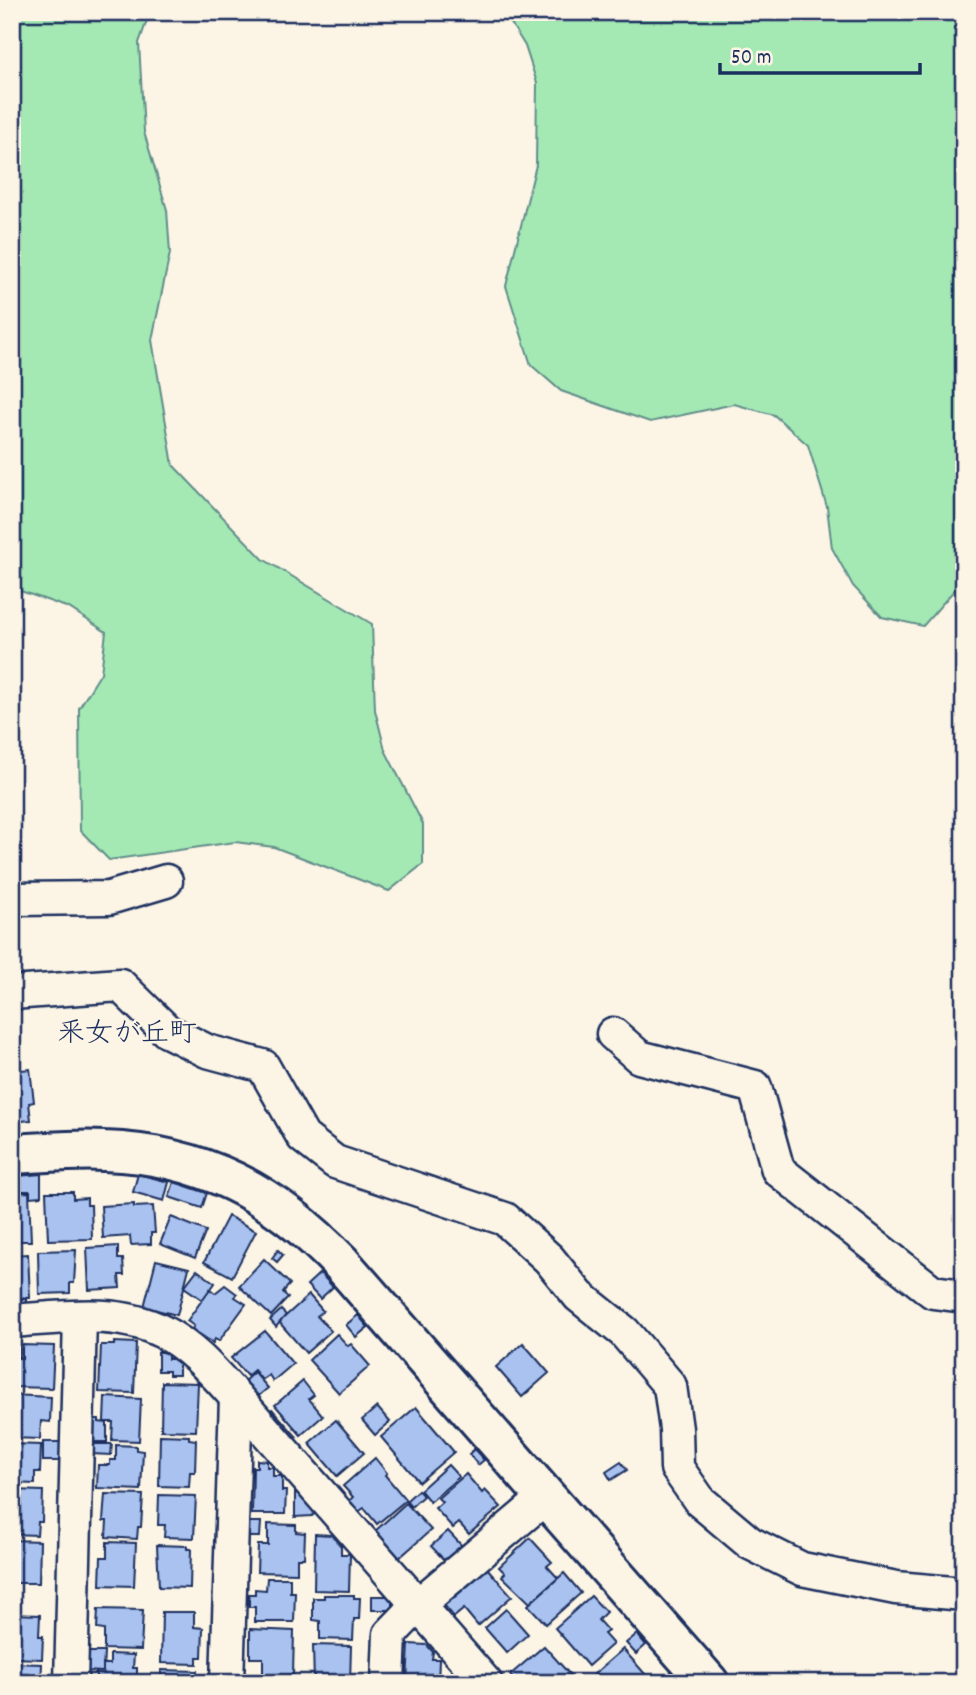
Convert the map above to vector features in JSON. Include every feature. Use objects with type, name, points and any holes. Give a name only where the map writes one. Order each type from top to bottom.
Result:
[{"type":"street","points":[[12,899],[109,898],[166,881]]},
{"type":"street","points":[[12,993],[120,985],[167,1031],[207,1051],[263,1066],[303,1137],[335,1162],[505,1219],[549,1259],[579,1296],[624,1332],[670,1386],[676,1429],[677,1468],[700,1501],[750,1543],[802,1569],[896,1588],[964,1594]]},
{"type":"street","points":[[612,1034],[639,1057],[755,1087],[778,1170],[933,1292],[964,1296]]},
{"type":"street","points":[[12,1154],[101,1150],[164,1157],[218,1173],[267,1199],[315,1237],[341,1263],[709,1683]]},
{"type":"street","points":[[12,1321],[80,1317],[120,1318],[162,1331],[204,1362],[486,1683]]},
{"type":"street","points":[[71,1683],[80,1317]]},
{"type":"street","points":[[227,1683],[236,1397]]},
{"type":"street","points":[[388,1683],[390,1634],[418,1605],[546,1497]]},
{"type":"green space","points":[[12,12],[150,12],[139,43],[144,132],[167,210],[170,253],[152,340],[173,465],[263,559],[372,624],[375,710],[385,750],[423,824],[423,864],[389,891],[274,847],[235,842],[109,860],[80,830],[79,708],[101,673],[106,632],[69,608],[12,588]]},
{"type":"green space","points":[[504,12],[964,12],[964,579],[923,626],[882,617],[853,586],[832,548],[827,507],[808,445],[774,415],[734,404],[650,422],[561,391],[531,365],[506,286],[536,165],[537,83],[525,46]]},
{"type":"building","points":[[30,1069],[34,1102],[29,1103],[31,1120],[12,1122],[12,1071]]},
{"type":"building","points":[[41,1174],[41,1196],[30,1197],[30,1191],[17,1191],[17,1176]]},
{"type":"building","points":[[138,1174],[169,1182],[164,1201],[133,1192]]},
{"type":"building","points":[[174,1182],[207,1193],[202,1208],[169,1197]]},
{"type":"building","points":[[29,1192],[31,1241],[12,1241],[12,1193]]},
{"type":"building","points":[[46,1192],[73,1192],[73,1199],[87,1198],[87,1205],[91,1205],[92,1239],[48,1240]]},
{"type":"building","points":[[134,1204],[134,1207],[153,1206],[155,1233],[151,1233],[151,1244],[131,1245],[130,1236],[103,1238],[101,1206]]},
{"type":"building","points":[[228,1216],[256,1231],[232,1277],[204,1262]]},
{"type":"building","points":[[171,1217],[206,1231],[195,1258],[160,1244]]},
{"type":"building","points":[[118,1246],[118,1259],[123,1259],[124,1275],[119,1275],[120,1288],[89,1290],[87,1248]]},
{"type":"building","points":[[76,1250],[74,1283],[70,1283],[70,1293],[39,1294],[38,1251]]},
{"type":"building","points":[[278,1250],[283,1255],[277,1262],[272,1258]]},
{"type":"building","points":[[28,1254],[30,1298],[12,1298],[12,1255]]},
{"type":"building","points":[[264,1259],[290,1284],[283,1292],[288,1298],[271,1316],[239,1286]]},
{"type":"building","points":[[156,1260],[189,1268],[177,1315],[144,1307]]},
{"type":"building","points":[[197,1270],[215,1283],[203,1300],[184,1287]]},
{"type":"building","points":[[320,1273],[333,1287],[320,1299],[307,1285]]},
{"type":"building","points":[[225,1285],[237,1294],[235,1297],[246,1304],[219,1341],[215,1339],[213,1343],[192,1329],[194,1326],[187,1321],[210,1289],[215,1293]]},
{"type":"building","points":[[309,1295],[323,1311],[317,1316],[331,1331],[306,1353],[279,1322]]},
{"type":"building","points":[[12,1299],[27,1299],[27,1307],[12,1307]]},
{"type":"building","points":[[281,1310],[286,1315],[276,1327],[270,1320]]},
{"type":"building","points":[[358,1315],[368,1327],[356,1337],[346,1325]]},
{"type":"building","points":[[265,1331],[293,1364],[273,1381],[269,1375],[262,1380],[254,1370],[247,1376],[231,1358]]},
{"type":"building","points":[[337,1334],[348,1346],[351,1344],[370,1366],[339,1393],[309,1360]]},
{"type":"building","points":[[12,1337],[19,1337],[19,1356],[12,1356]]},
{"type":"building","points":[[114,1342],[136,1343],[134,1393],[99,1392],[101,1345],[114,1345]]},
{"type":"building","points":[[523,1343],[549,1373],[522,1397],[496,1367]]},
{"type":"building","points":[[22,1345],[54,1346],[52,1388],[12,1387],[12,1358],[22,1358]]},
{"type":"building","points":[[158,1352],[168,1352],[168,1359],[179,1359],[179,1375],[158,1371]]},
{"type":"building","points":[[254,1372],[268,1388],[255,1399],[241,1384]]},
{"type":"building","points":[[303,1381],[314,1395],[309,1399],[323,1416],[301,1435],[275,1405]]},
{"type":"building","points":[[162,1382],[198,1383],[196,1431],[161,1430]]},
{"type":"building","points":[[12,1395],[51,1397],[50,1422],[41,1421],[40,1439],[12,1438]]},
{"type":"building","points":[[105,1397],[141,1399],[139,1441],[112,1440],[113,1422],[104,1422]]},
{"type":"building","points":[[377,1407],[390,1422],[375,1435],[362,1420]]},
{"type":"building","points":[[416,1407],[454,1452],[419,1482],[381,1437]]},
{"type":"building","points":[[272,1409],[297,1437],[291,1441],[267,1413]]},
{"type":"building","points":[[92,1419],[107,1423],[107,1442],[91,1442]]},
{"type":"building","points":[[336,1420],[364,1453],[337,1476],[309,1443]]},
{"type":"building","points":[[160,1435],[189,1436],[189,1439],[196,1440],[195,1472],[190,1472],[189,1487],[159,1486]]},
{"type":"building","points":[[43,1442],[63,1442],[62,1461],[43,1461]]},
{"type":"building","points":[[12,1444],[41,1445],[40,1472],[35,1472],[35,1484],[12,1483]]},
{"type":"building","points":[[91,1444],[112,1444],[111,1455],[91,1454]]},
{"type":"building","points":[[116,1445],[136,1446],[136,1450],[143,1451],[141,1490],[97,1488],[98,1465],[110,1465],[110,1460],[116,1460]]},
{"type":"building","points":[[474,1449],[484,1460],[478,1465],[469,1454]]},
{"type":"building","points":[[375,1458],[406,1500],[377,1524],[364,1508],[358,1512],[349,1501],[353,1497],[343,1486]]},
{"type":"building","points":[[257,1460],[267,1461],[267,1467],[273,1467],[273,1476],[282,1476],[282,1491],[286,1491],[285,1514],[252,1514],[253,1467],[257,1467]]},
{"type":"building","points":[[621,1462],[627,1470],[611,1480],[606,1472]]},
{"type":"building","points":[[448,1465],[459,1477],[430,1502],[420,1490]]},
{"type":"building","points":[[466,1474],[482,1493],[485,1490],[501,1507],[469,1534],[459,1523],[453,1528],[435,1508],[442,1502],[438,1498]]},
{"type":"building","points":[[298,1488],[318,1511],[312,1516],[295,1517],[295,1490]]},
{"type":"building","points":[[12,1490],[43,1491],[42,1522],[38,1522],[37,1535],[12,1534]]},
{"type":"building","points":[[418,1490],[423,1496],[411,1507],[406,1501]]},
{"type":"building","points":[[105,1494],[143,1495],[141,1527],[138,1527],[137,1539],[106,1537],[107,1521],[103,1521]]},
{"type":"building","points":[[159,1495],[196,1496],[194,1538],[164,1537],[165,1525],[158,1525]]},
{"type":"building","points":[[406,1503],[431,1530],[398,1559],[374,1532]]},
{"type":"building","points":[[247,1522],[261,1522],[260,1537],[247,1537]]},
{"type":"building","points":[[268,1524],[296,1525],[296,1532],[305,1533],[304,1558],[297,1558],[297,1573],[257,1572],[258,1545],[268,1545]]},
{"type":"building","points":[[448,1531],[463,1547],[446,1562],[431,1546]]},
{"type":"building","points":[[315,1534],[331,1535],[341,1546],[341,1554],[350,1554],[349,1591],[314,1590]]},
{"type":"building","points":[[530,1538],[552,1562],[547,1566],[558,1578],[530,1603],[502,1576],[505,1573],[499,1567]]},
{"type":"building","points":[[12,1540],[40,1541],[39,1583],[12,1583]]},
{"type":"building","points":[[107,1542],[136,1543],[134,1586],[100,1585],[101,1557],[107,1557]]},
{"type":"building","points":[[157,1545],[187,1546],[187,1549],[191,1549],[190,1588],[159,1587]]},
{"type":"building","points":[[486,1567],[512,1596],[478,1626],[464,1609],[454,1617],[444,1605]]},
{"type":"building","points":[[564,1573],[581,1593],[546,1624],[528,1605]]},
{"type":"building","points":[[267,1578],[290,1578],[290,1592],[295,1592],[294,1622],[255,1622],[255,1607],[249,1607],[249,1594],[255,1594],[255,1589],[266,1590]]},
{"type":"building","points":[[324,1595],[354,1595],[354,1598],[360,1598],[359,1619],[354,1619],[353,1640],[320,1639],[320,1621],[313,1620],[313,1598],[324,1598]]},
{"type":"building","points":[[372,1596],[392,1596],[392,1610],[372,1610]]},
{"type":"building","points":[[591,1596],[606,1612],[598,1620],[608,1631],[604,1634],[613,1644],[588,1666],[555,1628]]},
{"type":"building","points":[[98,1609],[143,1610],[141,1650],[104,1649],[104,1630],[97,1629]]},
{"type":"building","points":[[506,1609],[528,1634],[507,1653],[485,1628]]},
{"type":"building","points":[[162,1612],[194,1612],[194,1627],[203,1628],[202,1657],[197,1657],[197,1664],[161,1663]]},
{"type":"building","points":[[12,1614],[40,1615],[42,1659],[12,1658]]},
{"type":"building","points":[[250,1629],[294,1631],[293,1675],[263,1675],[263,1658],[250,1658]]},
{"type":"building","points":[[637,1634],[646,1645],[636,1654],[626,1643]]},
{"type":"building","points":[[409,1644],[427,1645],[433,1652],[432,1659],[439,1659],[438,1683],[407,1683]]},
{"type":"building","points":[[313,1645],[351,1646],[350,1683],[314,1683]]},
{"type":"building","points":[[544,1646],[572,1677],[566,1683],[517,1683],[510,1675]]},
{"type":"building","points":[[623,1649],[653,1683],[602,1683],[594,1674]]},
{"type":"building","points":[[85,1652],[104,1652],[103,1672],[84,1671]]},
{"type":"building","points":[[110,1654],[134,1655],[133,1668],[137,1668],[137,1683],[96,1683],[96,1672],[103,1672],[103,1664],[110,1664]]},
{"type":"building","points":[[12,1663],[42,1664],[41,1683],[12,1683]]},
{"type":"building","points":[[161,1670],[197,1671],[197,1683],[161,1683]]},
{"type":"building","points":[[351,1677],[374,1678],[374,1683],[350,1683]]},
{"type":"district","name":"釆女が丘町","points":[[127,1036]]}]
